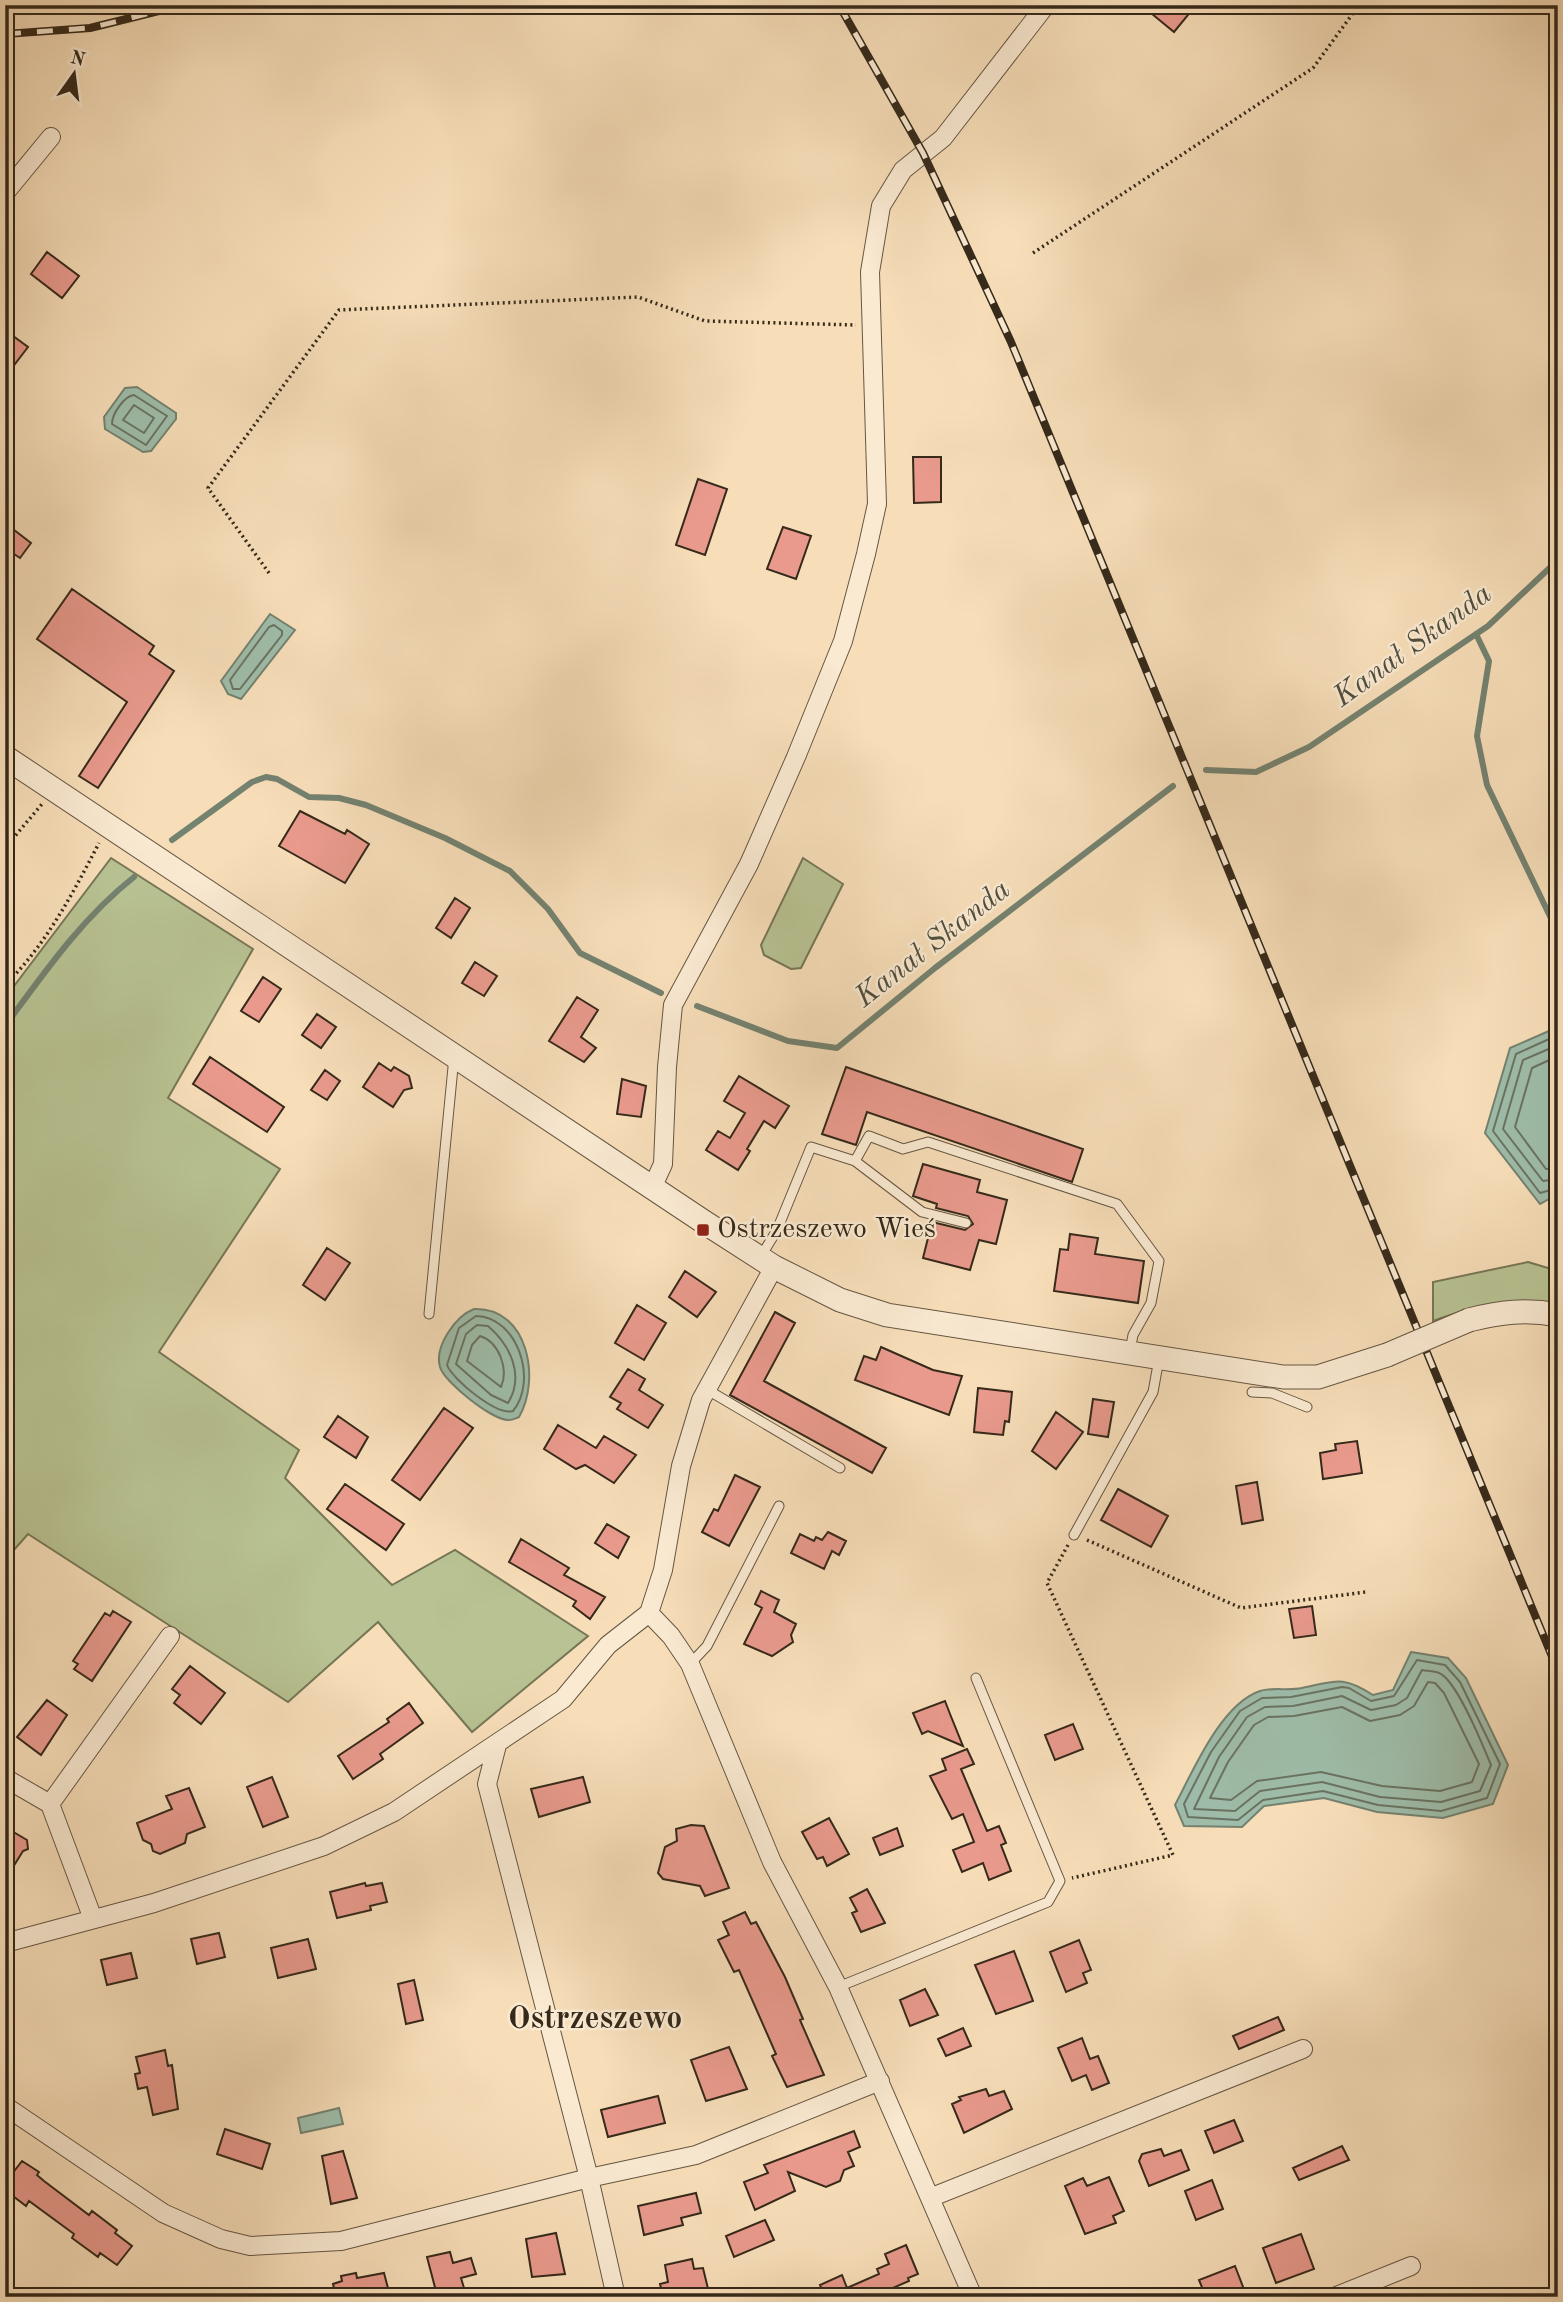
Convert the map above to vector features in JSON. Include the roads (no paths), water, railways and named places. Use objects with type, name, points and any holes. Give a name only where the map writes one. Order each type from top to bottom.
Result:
[{"type":"street","points":[[652,1188],[663,1164],[673,1004],[749,864],[843,641],[877,504],[870,272],[881,206],[903,170],[943,138],[1046,5]]},
{"type":"street","points":[[5,193],[51,136]]},
{"type":"street","points":[[5,757],[767,1263],[840,1300],[887,1315],[1159,1359],[1270,1384],[1318,1377],[1387,1355],[1469,1320],[1499,1312],[1529,1310],[1558,1315]]},
{"type":"street","points":[[5,1943],[154,1903],[324,1846],[394,1812],[498,1745],[563,1699],[608,1646],[649,1614],[663,1570],[681,1466],[706,1389],[767,1263]]},
{"type":"street","points":[[649,1614],[671,1636],[690,1664],[772,1862],[838,1987],[932,2196],[973,2297]]},
{"type":"street","points":[[50,1804],[170,1636]]},
{"type":"street","points":[[498,1745],[486,1784],[589,2178],[617,2297]]},
{"type":"street","points":[[5,1778],[50,1804],[93,1919]]},
{"type":"street","points":[[932,2196],[1303,2049]]},
{"type":"street","points":[[5,2106],[163,2213],[221,2239],[250,2246],[341,2241],[589,2178],[696,2155],[880,2081]]},
{"type":"street","points":[[1334,2297],[1411,2266]]},
{"type":"lane","points":[[429,1314],[449,1132],[454,1055]]},
{"type":"lane","points":[[855,1161],[869,1136],[903,1149],[928,1142],[1117,1204],[1159,1261],[1151,1303],[1133,1335],[1129,1354]]},
{"type":"lane","points":[[767,1263],[777,1230],[811,1147],[855,1161],[922,1212],[967,1223]]},
{"type":"lane","points":[[1074,1535],[1153,1392],[1159,1359]]},
{"type":"lane","points":[[1252,1392],[1270,1384],[1307,1407]]},
{"type":"lane","points":[[706,1389],[840,1468]]},
{"type":"lane","points":[[690,1664],[707,1646],[779,1506]]},
{"type":"lane","points":[[838,1987],[1048,1902],[1059,1881],[976,1678]]},
{"type":"water","points":[[137,387],[176,413],[176,419],[151,451],[143,452],[105,429],[104,417],[125,388]]},
{"type":"water","points":[[270,614],[295,630],[241,699],[228,694],[221,681]]},
{"type":"water","points":[[1558,1027],[1558,1194],[1540,1204],[1485,1133],[1510,1048]]},
{"type":"water","points":[[474,1309],[492,1312],[507,1320],[518,1332],[525,1348],[529,1384],[526,1401],[519,1417],[514,1419],[502,1419],[481,1408],[450,1382],[440,1367],[443,1341],[460,1318]]},
{"type":"water","points":[[1411,1652],[1448,1658],[1466,1678],[1508,1765],[1493,1804],[1443,1818],[1377,1812],[1324,1798],[1264,1806],[1242,1827],[1184,1826],[1175,1805],[1210,1740],[1246,1698],[1265,1690],[1297,1689],[1339,1681],[1354,1684],[1373,1695],[1393,1690]]},
{"type":"water","points":[[339,2108],[343,2124],[301,2133],[298,2118]]},
{"type":"waterway","name":"Kanał Skanda","points":[[1206,770],[1256,772],[1309,747],[1488,626],[1558,560]]},
{"type":"waterway","points":[[1476,634],[1489,661],[1477,736],[1487,785],[1558,933]]},
{"type":"waterway","name":"Kanał Skanda","points":[[172,840],[252,782],[266,777],[277,779],[309,797],[339,798],[366,805],[445,838],[510,871],[548,909],[580,953],[661,993]]},
{"type":"waterway","name":"Kanał Skanda","points":[[697,1006],[788,1041],[837,1048],[935,968],[1173,786]]},
{"type":"waterway","name":"Kanał Skanda","points":[[5,1026],[81,928],[134,877]]},
{"type":"railway","points":[[5,34],[90,28],[183,5]]},
{"type":"railway","points":[[839,5],[923,153],[1011,342],[1558,1671]]},
{"type":"place","name":"Ostrzeszewo Wieś","points":[[703,1230]]},
{"type":"district","name":"Ostrzeszewo","points":[[595,2020]]}]
